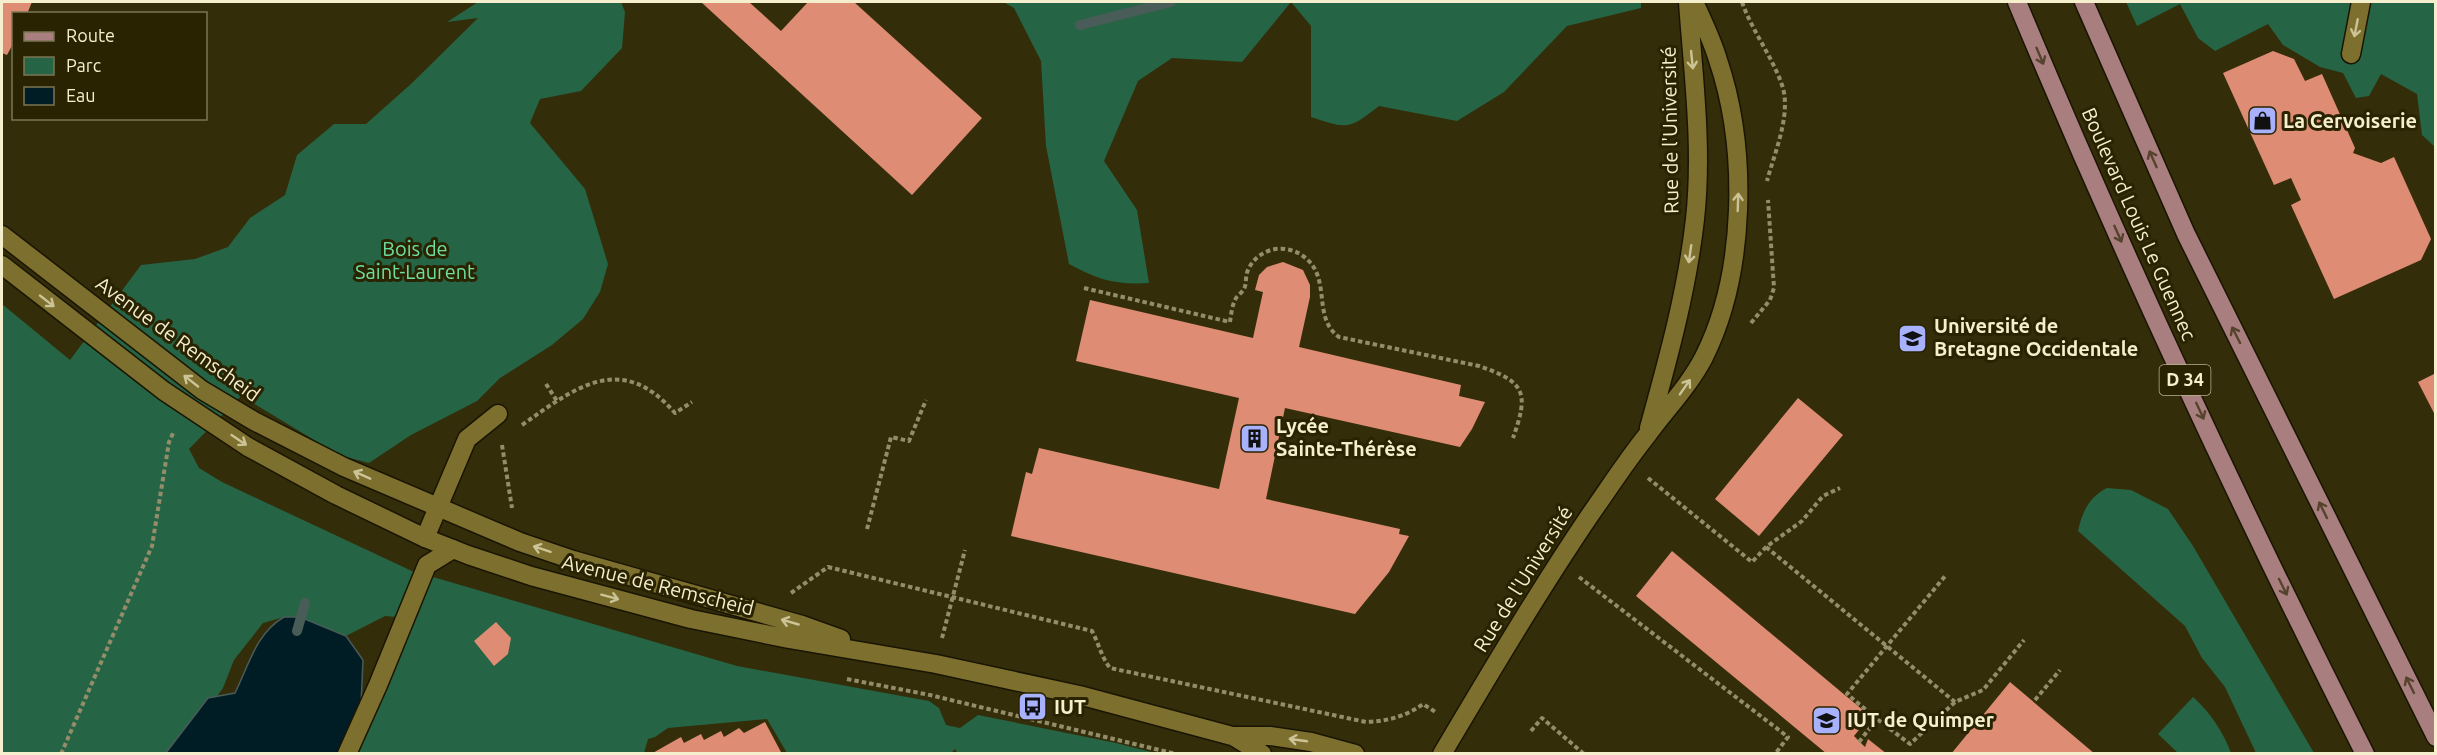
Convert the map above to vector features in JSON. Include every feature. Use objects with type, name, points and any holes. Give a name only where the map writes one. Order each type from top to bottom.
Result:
[{"type":"main road","name":"Boulevard Louis Le Guennec","points":[[2017,2],[2156,319],[2292,606],[2365,753]]},
{"type":"main road","name":"Boulevard Louis Le Guennec","points":[[2084,2],[2186,234],[2436,737]]},
{"type":"street","name":"Rue de l'Université","points":[[1648,433],[1685,291],[1695,218],[1697,147],[1688,2]]},
{"type":"street","name":"Rue de l'Université","points":[[1442,753],[1559,561],[1648,433],[1678,397],[1704,358],[1723,303],[1733,251],[1738,184],[1736,140],[1719,61],[1694,2]]},
{"type":"street","points":[[2351,54],[2361,2]]},
{"type":"street","name":"Avenue de Remscheid","points":[[2,234],[202,390],[302,447],[520,542],[573,560],[802,625],[885,655]]},
{"type":"street","name":"Avenue de Remscheid","points":[[2,265],[164,391],[248,447],[336,495],[453,549],[531,576],[691,619],[789,639],[936,664],[1078,695],[1232,736],[1263,753]]},
{"type":"street","points":[[425,538],[467,439],[498,414]]},
{"type":"street","points":[[347,753],[428,566],[453,549]]},
{"type":"street","name":"Avenue de Remscheid","points":[[1232,736],[1270,736],[1311,742],[1355,753]]},
{"type":"path","points":[[1742,2],[1783,87],[1784,115],[1779,142],[1767,180],[1774,288],[1770,300],[1751,323]]},
{"type":"path","points":[[1084,288],[1230,322],[1236,299],[1245,288],[1247,272],[1251,266],[1264,252],[1290,249],[1302,255],[1318,272],[1322,284],[1320,300],[1331,331],[1339,337],[1479,366],[1499,373],[1515,384],[1523,395],[1523,411],[1513,438]]},
{"type":"path","points":[[520,426],[578,388],[591,382],[614,378],[636,383],[648,389],[675,413],[692,402]]},
{"type":"path","points":[[546,384],[557,401]]},
{"type":"path","points":[[867,529],[891,437],[909,441],[926,400]]},
{"type":"path","points":[[61,753],[152,546],[169,442],[176,428]]},
{"type":"path","points":[[501,439],[515,516]]},
{"type":"path","points":[[1650,479],[1752,562],[1766,547],[1802,521],[1823,496],[1840,488]]},
{"type":"path","points":[[1766,547],[1955,702]]},
{"type":"path","points":[[930,695],[951,598],[965,550]]},
{"type":"path","points":[[1559,561],[1788,737],[1775,753]]},
{"type":"path","points":[[786,596],[828,567],[1092,632],[1098,642],[1101,657],[1110,668],[1366,722],[1394,719],[1414,711],[1423,704],[1459,726]]},
{"type":"path","points":[[1946,575],[1847,694],[1910,744],[1955,702],[1983,690],[2024,640]]},
{"type":"path","points":[[2035,700],[2060,670]]},
{"type":"path","points":[[837,677],[930,695],[1176,753]]},
{"type":"path","points":[[1531,731],[1542,718],[1584,753]]},
{"type":"path","points":[[1859,741],[1877,719]]},
{"type":"green space","name":"Bois de Saint-Laurent","points":[[478,2],[621,2],[625,12],[622,48],[581,91],[540,99],[530,123],[585,189],[608,264],[600,292],[583,319],[552,345],[500,378],[477,401],[411,435],[369,463],[339,455],[241,396],[189,449],[199,468],[222,482],[414,572],[397,617],[385,616],[346,636],[300,617],[284,617],[263,623],[234,660],[223,688],[200,720],[171,753],[2,753],[2,304],[70,360],[141,265],[195,259],[228,247],[250,218],[285,195],[297,155],[334,124],[366,124],[412,83],[478,18],[447,22]]},
{"type":"green space","points":[[1003,2],[1291,2],[1242,62],[1172,58],[1138,81],[1104,161],[1137,210],[1149,283],[1108,280],[1069,264],[1046,146],[1041,61],[1014,8]]},
{"type":"green space","points":[[1291,2],[1641,2],[1641,8],[1567,26],[1504,92],[1457,121],[1379,106],[1361,120],[1340,125],[1311,117],[1311,26]]},
{"type":"green space","points":[[2126,2],[2435,2],[2435,147],[2422,135],[2417,94],[2381,74],[2369,96],[2356,98],[2343,73],[2320,67],[2283,45],[2268,24],[2215,51],[2198,38],[2180,4],[2137,26]]},
{"type":"green space","points":[[2107,488],[2131,490],[2168,509],[2193,546],[2314,753],[2256,753],[2225,687],[2202,658],[2185,626],[2078,531],[2087,506],[2095,496]]},
{"type":"green space","points":[[433,577],[737,666],[929,701],[939,708],[946,725],[960,728],[978,715],[1155,753],[958,754],[955,749],[950,754],[787,753],[767,719],[668,728],[648,739],[644,753],[338,754],[410,625]]},
{"type":"green space","points":[[2193,697],[2216,723],[2231,753],[2178,753],[2158,734]]},
{"type":"water","points":[[284,617],[300,617],[346,636],[363,660],[361,705],[338,753],[165,754],[208,698],[235,693],[260,641],[274,624]]},
{"type":"building","points":[[2,2],[32,2],[28,12],[12,12],[12,46],[7,55],[2,53]]},
{"type":"building","points":[[701,2],[749,2],[781,31],[808,2],[854,2],[982,118],[912,195]]},
{"type":"building","points":[[2273,51],[2294,59],[2305,81],[2322,74],[2355,148],[2353,153],[2381,163],[2394,157],[2431,239],[2421,260],[2334,299],[2291,205],[2301,200],[2291,178],[2274,185],[2223,73]]},
{"type":"building","name":"Lycée Sainte-Thérèse","points":[[1283,262],[1303,270],[1310,285],[1310,297],[1299,347],[1461,385],[1459,396],[1485,402],[1460,447],[1285,408],[1266,499],[1400,529],[1399,534],[1409,536],[1389,572],[1355,614],[1011,536],[1026,472],[1032,474],[1039,448],[1219,489],[1239,398],[1076,361],[1090,300],[1253,338],[1263,292],[1255,290],[1259,275],[1267,267]]},
{"type":"building","points":[[2436,373],[2436,417],[2418,382]]},
{"type":"building","points":[[1798,398],[1843,435],[1759,536],[1715,499]]},
{"type":"building","points":[[1672,551],[1870,716],[1854,736],[1865,747],[1868,739],[1887,754],[1827,754],[1636,596]]},
{"type":"building","points":[[496,622],[511,638],[508,654],[494,666],[474,641]]},
{"type":"building","points":[[2010,682],[2095,754],[1951,754]]},
{"type":"building","points":[[765,722],[782,754],[651,754],[681,737],[684,743],[701,734],[704,740],[721,731],[724,737],[739,728],[744,733]]},
{"type":"waterway","points":[[1080,25],[1171,2]]},
{"type":"waterway","points":[[297,631],[305,603]]},
{"type":"place","name":"La Cervoiserie","points":[[2262,121]]},
{"type":"place","name":"Université de Bretagne Occidentale","points":[[1913,338]]},
{"type":"place","name":"Lycée Sainte-Thérèse","points":[[1255,438]]},
{"type":"place","name":"IUT","points":[[1033,707]]},
{"type":"place","name":"IUT de Quimper","points":[[1826,720]]}]
